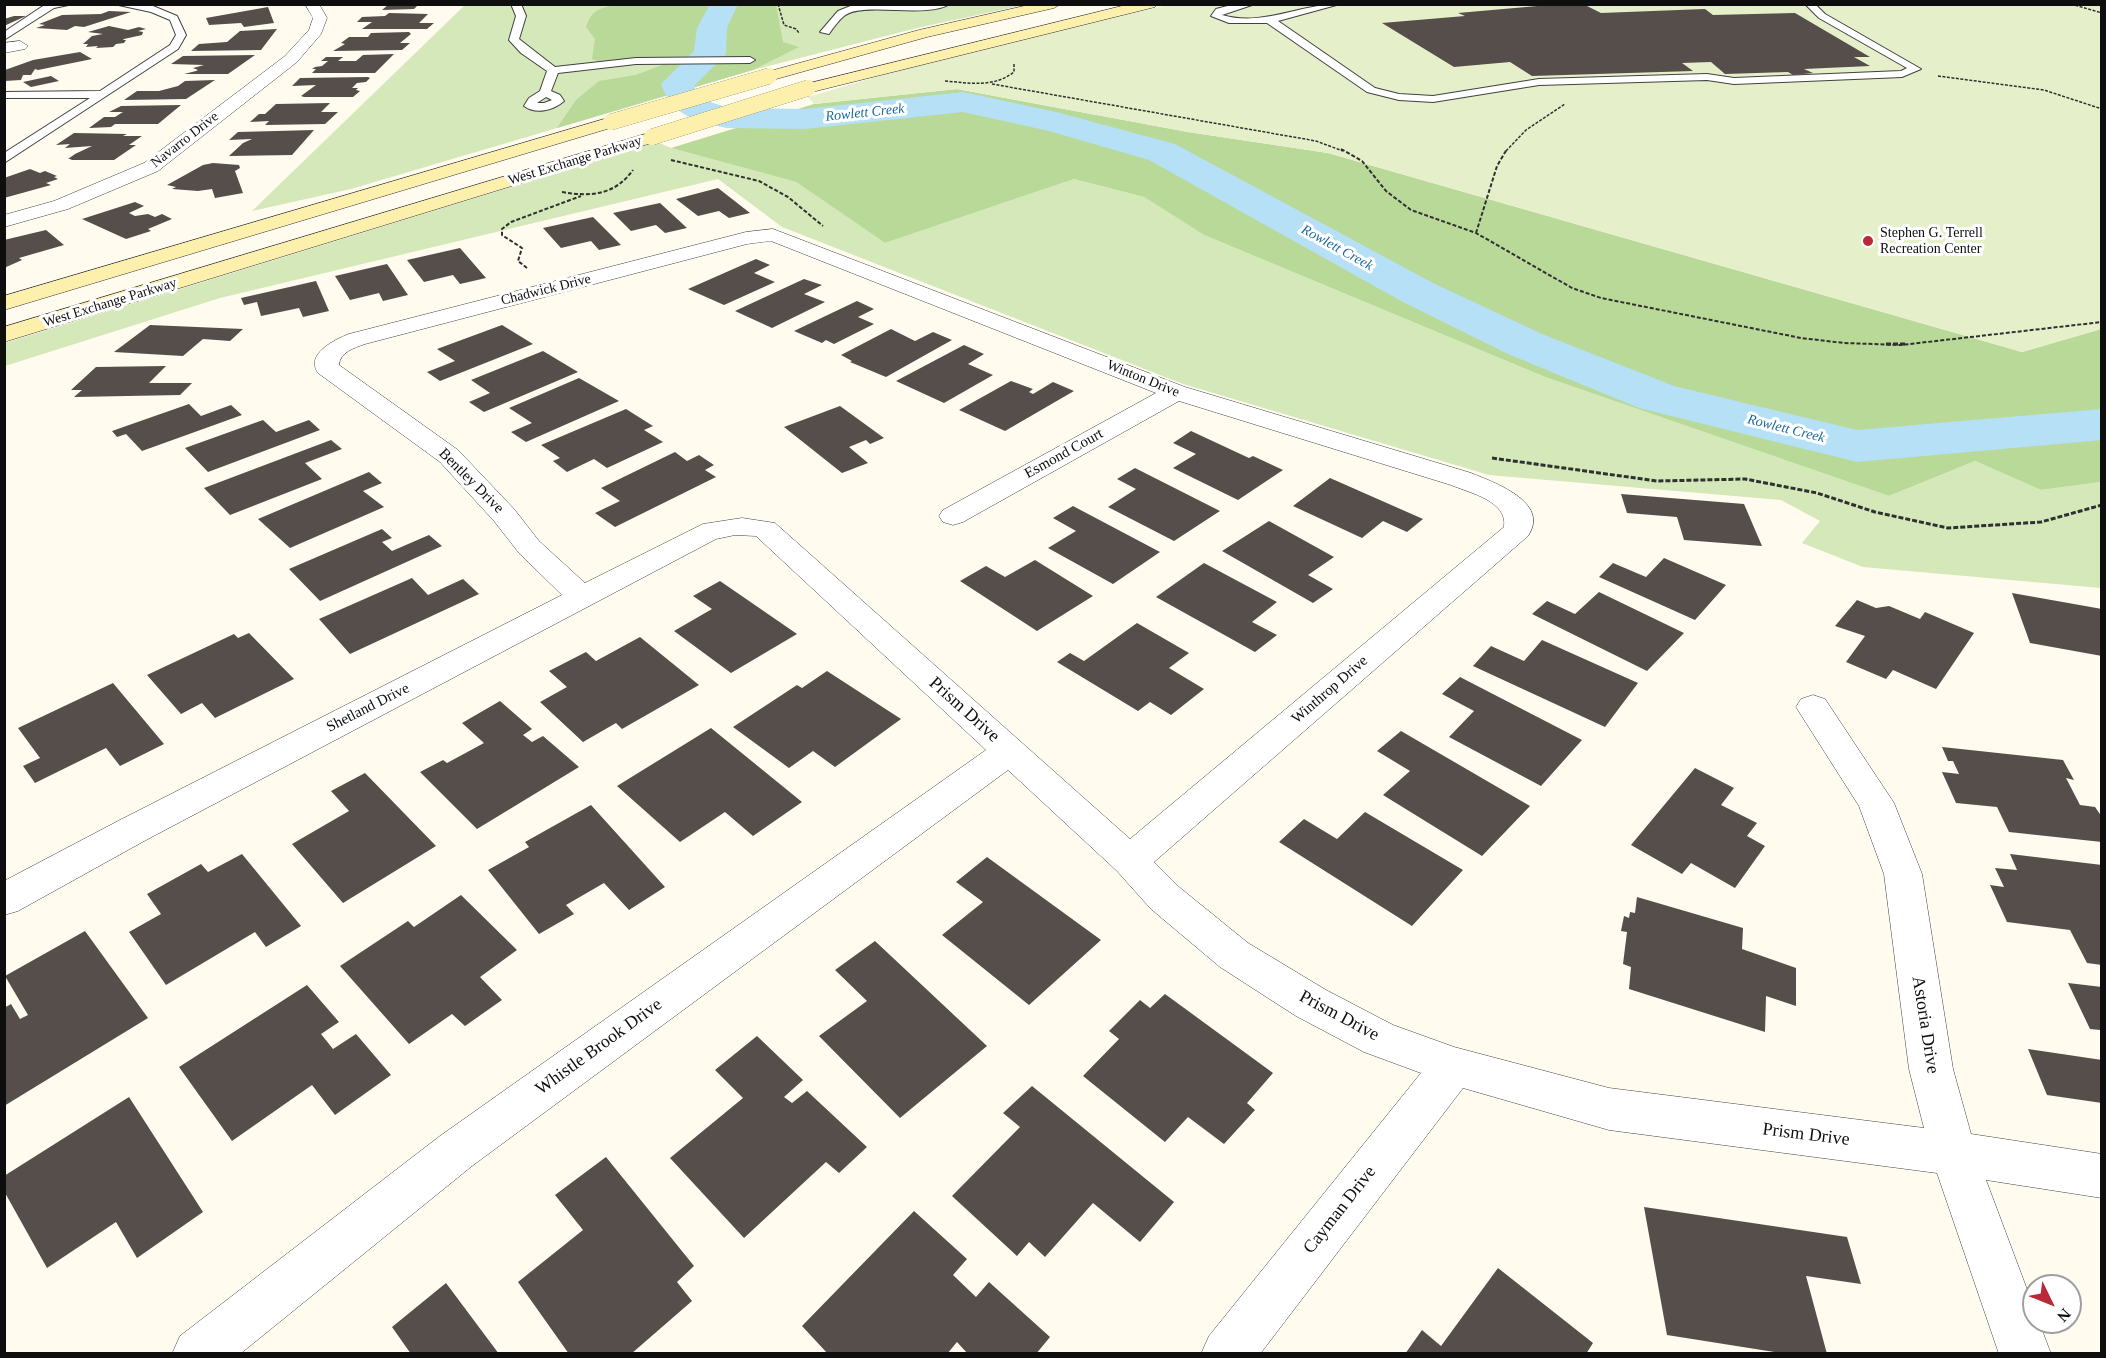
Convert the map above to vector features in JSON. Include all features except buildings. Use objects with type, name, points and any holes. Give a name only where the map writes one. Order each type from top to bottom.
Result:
[{"type":"main road","name":"West Exchange Parkway","points":[[4,303],[769,76],[924,33],[1054,4]]},
{"type":"main road","name":"West Exchange Parkway","points":[[4,335],[808,88],[1150,4]]},
{"type":"main road","points":[[274,223],[305,243]]},
{"type":"street","name":"Navarro Drive","points":[[4,221],[61,205],[107,188],[151,167],[291,59],[316,31],[320,18],[312,4]]},
{"type":"street","name":"Chadwick Drive","points":[[328,356],[357,339],[768,234]]},
{"type":"street","name":"Winton Drive","points":[[768,234],[792,240],[1176,392],[1461,479],[1504,499],[1519,514]]},
{"type":"street","name":"Bentley Drive","points":[[328,356],[327,368],[449,456],[504,515],[529,547],[582,597]]},
{"type":"street","name":"Esmond Court","points":[[953,516],[1176,392]]},
{"type":"street","name":"Winthrop Drive","points":[[1130,861],[1518,530],[1521,522],[1519,514]]},
{"type":"street","name":"Shetland Drive","points":[[4,900],[154,819],[706,533],[736,525]]},
{"type":"street","name":"Prism Drive","points":[[736,525],[765,529],[1130,861],[1165,898],[1244,961],[1311,1004],[1379,1039],[1454,1066],[1609,1109],[1953,1153],[2102,1176]]},
{"type":"street","name":"Astoria Drive","points":[[1813,707],[1876,803],[1903,874],[1931,1069],[1953,1153],[2025,1353]]},
{"type":"street","name":"Whistle Brook Drive","points":[[198,1353],[456,1151],[1009,751]]},
{"type":"street","name":"Cayman Drive","points":[[1227,1353],[1454,1066]]},
{"type":"lane","points":[[4,37],[52,5],[69,4]]},
{"type":"lane","points":[[4,159],[174,47],[181,35],[174,18],[137,6],[118,4]]},
{"type":"lane","points":[[516,4],[520,16],[514,40],[525,51],[553,70],[621,62],[750,60]]},
{"type":"lane","points":[[825,32],[841,13],[853,8],[911,8],[946,4]]},
{"type":"lane","points":[[1251,4],[1219,11],[1216,16],[1237,22],[1253,23],[1336,4]]},
{"type":"lane","points":[[1268,19],[1371,90],[1399,97],[1434,99],[1539,82],[1707,77],[1734,81],[1902,74],[1916,69],[1822,16],[1809,4]]},
{"type":"lane","points":[[545,93],[553,70]]},
{"type":"lane","points":[[4,95],[105,94]]},
{"type":"path","points":[[778,4],[784,25],[800,32],[799,35]]},
{"type":"path","points":[[2071,4],[2102,13]]},
{"type":"path","points":[[992,84],[1316,141],[1340,149],[1362,161],[1398,202],[1412,210],[1476,233],[1572,288],[1601,298],[1801,338],[1844,343],[1901,345],[2102,322]]},
{"type":"path","points":[[661,160],[697,165],[759,181],[788,197],[826,228]]},
{"type":"path","points":[[554,288],[539,274],[520,264],[518,261],[522,248],[501,232],[511,222],[582,195],[619,186],[635,168]]},
{"type":"path","points":[[558,191],[582,195]]},
{"type":"path","points":[[1483,457],[1657,481],[1745,479],[1817,493],[1886,515],[1948,528],[2041,522],[2102,505]]},
{"type":"green space","points":[[620,4],[776,5],[783,42],[799,47],[753,70],[557,128],[576,100],[599,81],[636,75],[667,63],[601,62],[592,59],[595,39],[586,27],[588,21],[595,12]]},
{"type":"green space","points":[[465,5],[1024,5],[917,28],[753,70],[351,189],[252,211]]},
{"type":"green space","name":"Stephen G. Terrell Recreation Center","points":[[1168,5],[2101,5],[2101,329],[2022,352],[1328,153],[1188,132],[957,89],[814,104],[808,97],[930,61]]},
{"type":"green space","points":[[957,89],[1188,132],[1328,153],[2022,352],[2101,329],[2101,482],[2041,490],[1975,461],[1889,496],[1545,377],[1204,235],[1144,197],[1074,179],[885,243],[796,182],[671,148],[814,104]]},
{"type":"green space","points":[[657,142],[671,148],[796,182],[885,243],[1074,179],[1144,197],[1204,235],[1545,377],[1889,496],[1975,461],[2041,490],[2101,482],[2101,588],[1863,567],[1802,543],[1820,521],[1781,500],[1489,475],[1183,384],[782,227],[718,179],[220,298],[5,366],[5,343]]},
{"type":"waterway","name":"Rowlett Creek","points":[[724,4],[712,28],[710,54],[677,84],[682,97],[698,109],[727,118],[805,119],[963,102],[1056,122],[1162,152],[1417,292],[1525,344],[1657,397],[1857,446],[2102,424]]},
{"type":"place","name":"Stephen G. Terrell Recreation Center","points":[[1868,241]]}]
